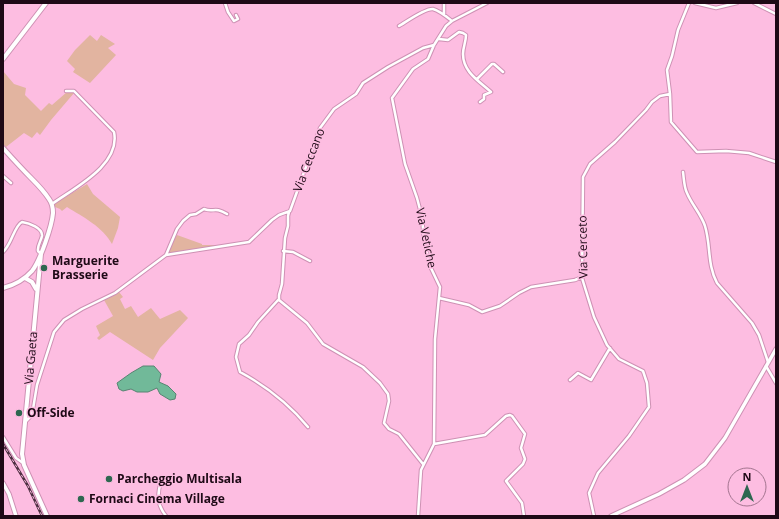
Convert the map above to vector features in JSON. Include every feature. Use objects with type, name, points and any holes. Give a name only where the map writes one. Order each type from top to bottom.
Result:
[{"type":"main road","points":[[3,59],[46,3]]},
{"type":"main road","points":[[3,148],[39,186],[49,199],[53,215],[37,264],[25,278],[14,285],[3,288]]},
{"type":"main road","name":"Via Gaeta","points":[[23,463],[22,451],[41,254]]},
{"type":"main road","points":[[32,271],[36,272],[38,276]]},
{"type":"main road","points":[[25,278],[32,282],[37,289]]},
{"type":"main road","points":[[23,463],[47,516]]},
{"type":"street","points":[[225,3],[228,12],[234,21],[238,19],[236,15]]},
{"type":"street","points":[[444,3],[444,15]]},
{"type":"street","points":[[399,26],[430,9],[444,15],[452,21],[487,3]]},
{"type":"street","points":[[689,3],[678,30],[667,70],[671,122],[697,152],[749,153],[776,162]]},
{"type":"street","points":[[695,3],[716,8],[737,3]]},
{"type":"street","points":[[754,3],[776,14]]},
{"type":"street","name":"Via Vetiche","points":[[418,516],[421,470],[434,444],[435,339],[440,287],[430,266],[424,240],[422,217],[405,164],[392,98],[413,69],[428,59],[434,45],[446,26],[452,21]]},
{"type":"street","points":[[439,39],[448,40],[459,32],[466,35],[463,56],[469,73],[491,92],[484,95],[482,101],[480,102]]},
{"type":"street","name":"Via Ceccano","points":[[279,298],[282,284],[283,251],[288,226],[288,216],[320,128],[334,109],[356,94],[363,83],[388,67],[423,48],[434,45]]},
{"type":"street","points":[[477,79],[492,64],[503,72]]},
{"type":"street","points":[[51,204],[87,181],[110,158],[115,138],[114,132],[74,91],[66,91]]},
{"type":"street","name":"Via Cerceto","points":[[594,516],[589,493],[598,473],[629,436],[649,407],[647,383],[643,371],[619,359],[610,348],[594,317],[582,277],[583,178],[590,164],[615,142],[652,102],[660,96],[670,94]]},
{"type":"street","points":[[683,172],[686,193],[701,216],[705,226],[710,267],[713,276],[717,283],[752,323],[759,335],[768,362]]},
{"type":"street","points":[[3,176],[11,183]]},
{"type":"street","points":[[166,255],[179,225],[186,217],[197,214],[204,209],[209,211],[217,209],[227,214]]},
{"type":"street","points":[[26,422],[32,416],[37,386],[54,332],[64,320],[82,308],[115,293],[166,255],[249,242],[272,220],[279,215],[290,211]]},
{"type":"street","points":[[3,252],[10,243],[17,227],[22,222],[41,231],[42,234],[38,248],[38,251],[41,254]]},
{"type":"street","points":[[283,251],[293,252],[310,261]]},
{"type":"street","points":[[439,298],[469,305],[482,312],[500,306],[531,287],[575,280],[582,277]]},
{"type":"street","points":[[308,427],[278,397],[240,372],[236,357],[239,344],[249,335],[279,298],[307,323],[322,344],[362,367],[380,383],[388,394],[389,401],[384,424],[389,429],[399,434],[423,464]]},
{"type":"street","points":[[570,380],[578,373],[591,380],[610,348]]},
{"type":"street","points":[[611,516],[659,494],[684,480],[705,464],[725,438],[776,349]]},
{"type":"street","points":[[766,366],[776,383]]},
{"type":"street","points":[[434,444],[485,436],[506,416],[512,416],[525,434],[521,448],[526,459],[506,481],[522,503],[524,516]]},
{"type":"street","points":[[3,437],[16,458],[23,463]]},
{"type":"street","points":[[161,481],[159,505],[166,516]]},
{"type":"street","points":[[3,483],[9,494],[16,516]]},
{"type":"street","points":[[159,516],[163,512]]},
{"type":"shaded area","points":[[90,35],[97,41],[101,35],[115,44],[108,48],[116,55],[90,83],[73,72],[75,69],[67,61],[75,50]]},
{"type":"shaded area","points":[[3,71],[14,84],[26,88],[25,95],[41,111],[49,103],[52,105],[67,92],[74,93],[40,135],[37,132],[32,138],[24,133],[6,147],[3,144]]},
{"type":"shaded area","points":[[87,184],[93,194],[120,217],[118,228],[112,244],[98,227],[86,219],[67,207],[62,211],[55,207],[54,204]]},
{"type":"shaded area","points":[[177,235],[202,245],[216,245],[216,247],[169,254],[169,248]]},
{"type":"shaded area","points":[[119,292],[123,297],[120,299],[125,309],[131,306],[138,317],[151,308],[160,319],[180,310],[188,318],[160,348],[153,360],[110,332],[99,340],[97,338],[100,335],[96,326],[113,316],[104,300]]},
{"type":"shaded area","points":[[143,366],[154,366],[161,374],[159,382],[168,386],[176,394],[175,399],[170,400],[160,394],[157,388],[148,392],[137,392],[131,389],[123,391],[119,389],[117,383]]},
{"type":"railway","points":[[3,444],[28,486],[42,516]]},
{"type":"place","name":"Marguerite Brasserie","points":[[44,268]]},
{"type":"place","name":"Off-Side","points":[[19,413]]},
{"type":"place","name":"Parcheggio Multisala","points":[[109,479]]},
{"type":"place","name":"Fornaci Cinema Village","points":[[81,499]]}]
